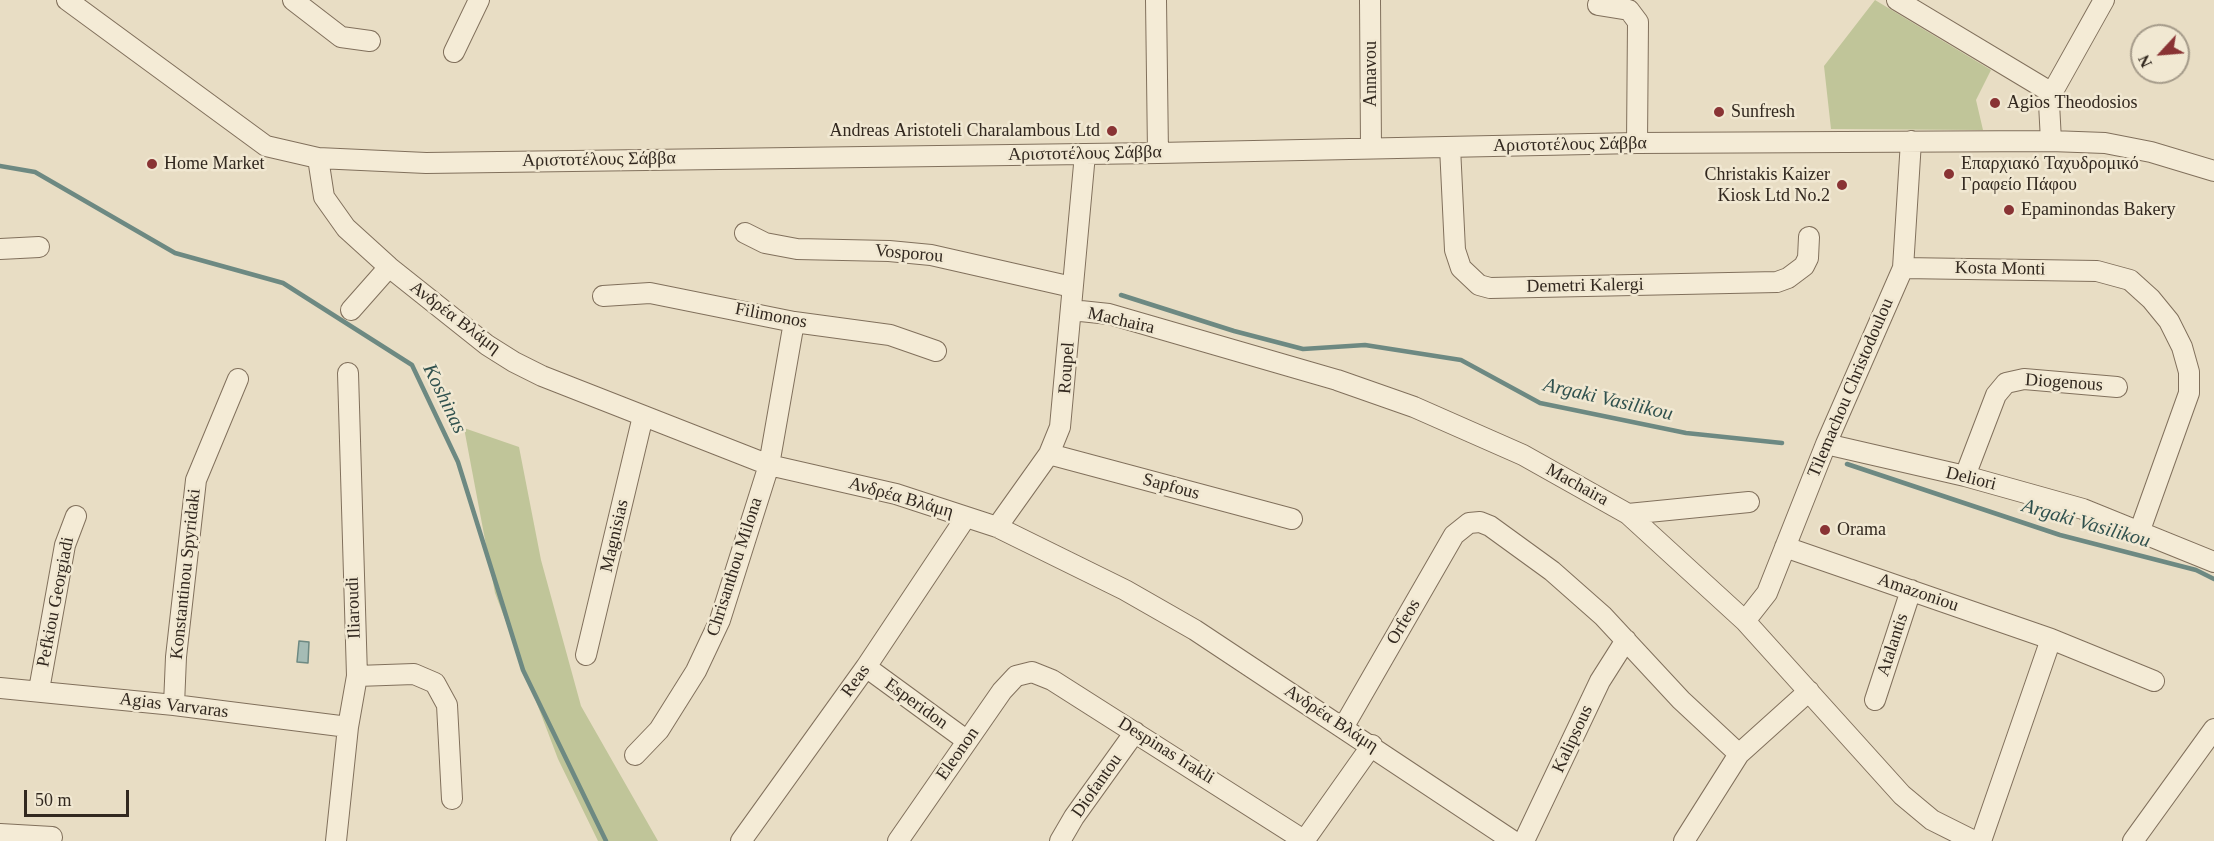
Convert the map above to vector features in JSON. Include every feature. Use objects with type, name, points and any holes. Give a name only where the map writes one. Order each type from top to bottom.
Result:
[{"type":"street","points":[[294,0],[341,37],[370,41]]},
{"type":"street","points":[[454,52],[479,0]]},
{"type":"street","points":[[1156,0],[1158,153]]},
{"type":"street","name":"Annavou","points":[[1370,0],[1371,147]]},
{"type":"street","points":[[2051,141],[2049,104],[2052,93],[2104,0]]},
{"type":"street","name":"Αριστοτέλους Σάββα","points":[[72,1],[266,146],[318,158],[426,163],[1158,153],[1637,143],[2051,141],[2105,143],[2151,152],[2214,171]]},
{"type":"street","points":[[1902,2],[2052,93]]},
{"type":"street","points":[[1598,5],[1629,10],[1638,22],[1637,143]]},
{"type":"street","name":"Tilemachou Christodoulou","points":[[1745,621],[1767,593],[1826,444],[1903,268],[1911,141]]},
{"type":"street","name":"Demetri Kalergi","points":[[1450,147],[1455,250],[1461,268],[1479,285],[1490,288],[1777,282],[1788,278],[1804,266],[1808,258],[1809,237]]},
{"type":"street","name":"Roupel","points":[[997,527],[1056,441],[1064,404],[1072,287],[1085,154]]},
{"type":"street","name":"Ανδρέα Βλάμη","points":[[318,158],[320,183],[332,212],[389,267],[488,345],[514,362],[542,376],[769,465],[896,494],[997,527],[1125,590],[1196,630],[1344,726],[1514,841]]},
{"type":"street","name":"Vosporou","points":[[746,233],[765,243],[787,248],[931,255],[1072,287]]},
{"type":"street","points":[[0,249],[39,247]]},
{"type":"street","points":[[351,310],[389,267]]},
{"type":"street","name":"Kosta Monti","points":[[1903,268],[2097,271],[2130,280],[2151,299],[2169,321],[2181,347],[2189,372],[2189,393],[2140,530]]},
{"type":"street","name":"Filimonos","points":[[603,296],[650,293],[794,322],[890,335],[936,351]]},
{"type":"street","name":"Machaira","points":[[1071,310],[1109,314],[1337,380],[1414,407],[1523,455],[1628,514],[1745,621],[1910,802],[1932,820],[1974,841]]},
{"type":"street","name":"Chrisanthou Milona","points":[[635,755],[658,730],[708,649],[720,621],[769,465],[794,322]]},
{"type":"street","name":"Iliaroudi","points":[[336,841],[348,727],[357,676],[348,374]]},
{"type":"street","name":"Konstantinou Spyridaki","points":[[174,705],[176,657],[196,480],[238,379]]},
{"type":"street","name":"Diogenous","points":[[1965,476],[1996,395],[2006,383],[2024,379],[2117,387]]},
{"type":"street","name":"Magnisias","points":[[586,655],[643,416]]},
{"type":"street","name":"Deliori","points":[[1826,444],[1965,476],[2084,509],[2214,562]]},
{"type":"street","name":"Sapfous","points":[[1049,454],[1292,519]]},
{"type":"street","points":[[1628,514],[1749,502]]},
{"type":"street","name":"Pefkiou Georgiadi","points":[[39,690],[65,545],[76,516]]},
{"type":"street","name":"Reas","points":[[741,841],[866,667],[966,517]]},
{"type":"street","name":"Orfeos","points":[[1344,726],[1454,535],[1469,523],[1480,522],[1490,526],[1552,571],[1626,640]]},
{"type":"street","name":"Amazoniou","points":[[1785,547],[2051,639],[2154,681]]},
{"type":"street","name":"Atalantis","points":[[1875,700],[1911,590]]},
{"type":"street","points":[[1981,841],[2051,639]]},
{"type":"street","points":[[1626,640],[1682,700],[1739,754]]},
{"type":"street","name":"Kalipsous","points":[[1524,841],[1600,681],[1626,640]]},
{"type":"street","name":"Esperidon","points":[[866,667],[966,740]]},
{"type":"street","name":"Eleonon","points":[[898,841],[966,740],[1002,692],[1023,673]]},
{"type":"street","name":"Despinas Irakli","points":[[1023,673],[1040,674],[1304,841]]},
{"type":"street","points":[[357,676],[414,674],[435,683],[447,705],[452,799]]},
{"type":"street","name":"Agias Varvaras","points":[[0,688],[39,690],[174,705],[348,727]]},
{"type":"street","points":[[1684,841],[1739,754],[1809,691]]},
{"type":"street","points":[[2133,841],[2214,729]]},
{"type":"street","name":"Diofantou","points":[[1060,841],[1074,817],[1135,732]]},
{"type":"street","points":[[1304,841],[1372,745]]},
{"type":"street","points":[[0,834],[52,837]]},
{"type":"green space","points":[[1875,0],[1991,70],[1976,100],[1983,130],[1831,129],[1824,66]]},
{"type":"green space","points":[[464,428],[519,447],[541,560],[581,706],[658,841],[598,841],[558,759],[495,593]]},
{"type":"water","points":[[299,641],[309,642],[308,663],[297,662]]},
{"type":"waterway","name":"Koshinas","points":[[0,166],[35,172],[175,253],[283,283],[412,365],[458,462],[523,670],[606,841]]},
{"type":"waterway","name":"Argaki Vasilikou","points":[[1121,295],[1234,331],[1303,349],[1365,345],[1461,360],[1540,403],[1686,433],[1782,443]]},
{"type":"waterway","name":"Argaki Vasilikou","points":[[1847,464],[2060,535],[2196,570],[2214,579]]},
{"type":"place","name":"Agios Theodosios","points":[[1995,103]]},
{"type":"place","name":"Sunfresh","points":[[1719,112]]},
{"type":"place","name":"Andreas Aristoteli Charalambous Ltd","points":[[1112,131]]},
{"type":"place","name":"Home Market","points":[[152,164]]},
{"type":"place","name":"Επαρχιακό Ταχυδρομικό Γραφείο Πάφου","points":[[1949,174]]},
{"type":"place","name":"Christakis Kaizer Kiosk Ltd No.2","points":[[1842,185]]},
{"type":"place","name":"Epaminondas Bakery","points":[[2009,210]]},
{"type":"place","name":"Orama","points":[[1825,530]]}]
